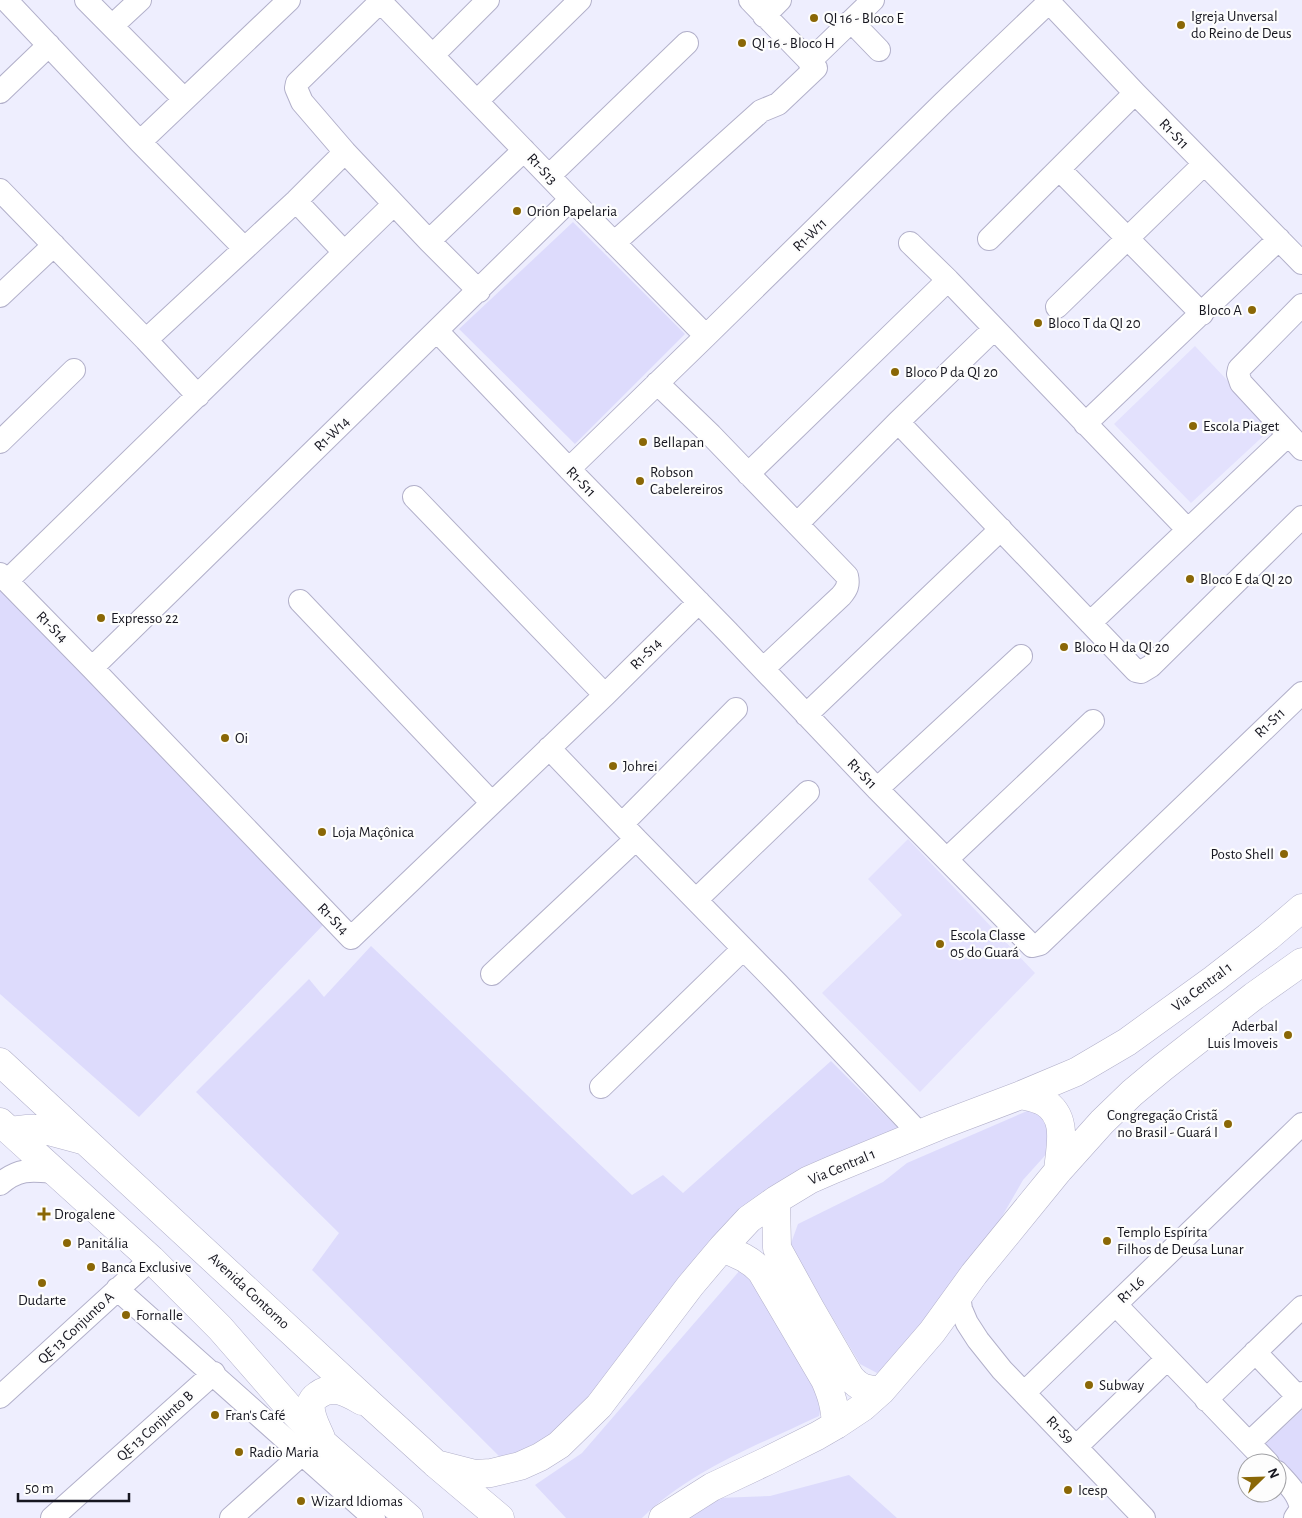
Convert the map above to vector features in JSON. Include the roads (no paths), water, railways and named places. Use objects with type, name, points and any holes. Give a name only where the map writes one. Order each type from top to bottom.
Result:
[{"type":"main road","name":"Via Central 1","points":[[436,1464],[475,1474],[491,1473],[520,1466],[540,1457],[559,1444],[599,1406],[690,1286],[722,1248],[749,1220],[776,1200],[809,1180],[1076,1072],[1141,1032],[1214,979],[1302,908]]},
{"type":"main road","points":[[663,1518],[712,1487],[836,1425],[863,1407],[881,1391],[935,1329],[974,1274],[1058,1171],[1102,1122],[1132,1093],[1170,1062],[1254,996],[1300,966]]},
{"type":"main road","name":"Avenida Contorno","points":[[0,1062],[372,1406],[436,1464],[500,1518]]},
{"type":"main road","points":[[1076,1072],[1068,1098],[1070,1105],[1077,1115],[1085,1120],[1102,1122]]},
{"type":"main road","points":[[1021,1095],[1044,1102],[1054,1111],[1060,1122],[1061,1141],[1058,1171]]},
{"type":"main road","points":[[3,1131],[41,1129],[88,1142]]},
{"type":"main road","points":[[3,1131],[54,1172],[151,1259],[220,1328],[288,1406],[313,1449],[409,1517]]},
{"type":"main road","points":[[776,1200],[777,1248],[850,1377],[864,1389],[881,1391]]},
{"type":"main road","points":[[722,1248],[746,1258],[762,1271],[825,1380],[835,1408],[836,1425]]},
{"type":"main road","points":[[313,1449],[311,1404],[314,1397],[322,1392],[334,1390],[345,1392],[372,1406]]},
{"type":"street","points":[[0,4],[5,0],[244,248]]},
{"type":"street","points":[[86,0],[184,99]]},
{"type":"street","points":[[112,26],[140,0]]},
{"type":"street","points":[[140,142],[289,0]]},
{"type":"street","points":[[432,55],[488,0]]},
{"type":"street","points":[[477,101],[580,0]]},
{"type":"street","points":[[614,243],[761,111],[778,104],[816,68],[757,8],[780,0]]},
{"type":"street","points":[[809,62],[873,0]]},
{"type":"street","points":[[379,1],[297,83],[296,88],[302,102],[345,152],[479,291]]},
{"type":"street","name":"R1-S13","points":[[379,1],[571,200],[706,336]]},
{"type":"street","name":"R1-S11","points":[[1050,1],[1135,93],[1302,263]]},
{"type":"street","name":"R1-W11","points":[[569,469],[943,103],[1050,1]]},
{"type":"street","points":[[851,21],[879,50]]},
{"type":"street","points":[[549,176],[687,43]]},
{"type":"street","points":[[0,92],[49,45]]},
{"type":"street","points":[[989,239],[1135,93]]},
{"type":"street","points":[[429,241],[524,150]]},
{"type":"street","points":[[146,340],[296,201],[345,152]]},
{"type":"street","points":[[1057,307],[1204,164]]},
{"type":"street","points":[[1059,169],[1202,314]]},
{"type":"street","points":[[0,190],[198,396]]},
{"type":"street","name":"R1-W14","points":[[92,668],[571,200]]},
{"type":"street","points":[[296,201],[344,252]]},
{"type":"street","points":[[3,577],[198,396],[394,204]]},
{"type":"street","points":[[1085,424],[1279,239]]},
{"type":"street","points":[[910,243],[948,280],[1188,530]]},
{"type":"street","points":[[0,296],[54,245]]},
{"type":"street","points":[[748,474],[948,280]]},
{"type":"street","points":[[1090,624],[1188,530],[1295,442],[1242,383],[1238,374],[1239,369],[1302,305]]},
{"type":"street","points":[[797,524],[994,329]]},
{"type":"street","name":"R1-S11","points":[[437,331],[877,789],[1032,946],[1040,944],[1302,693]]},
{"type":"street","points":[[0,442],[74,370]]},
{"type":"street","points":[[657,383],[847,576],[849,583],[841,596],[763,669]]},
{"type":"street","points":[[898,422],[1136,671],[1146,670],[1302,517]]},
{"type":"street","points":[[414,497],[605,695]]},
{"type":"street","points":[[806,715],[1001,529]]},
{"type":"street","name":"R1-S14","points":[[3,577],[351,938],[605,695],[699,602]]},
{"type":"street","points":[[300,601],[492,803]]},
{"type":"street","points":[[877,789],[1021,656]]},
{"type":"street","points":[[492,974],[629,832],[736,709]]},
{"type":"street","points":[[947,859],[1093,721]]},
{"type":"street","points":[[549,748],[778,984],[920,1134]]},
{"type":"street","points":[[696,900],[808,792]]},
{"type":"street","points":[[601,1088],[743,949]]},
{"type":"street","name":"R1-L6","points":[[1024,1393],[1302,1124]]},
{"type":"street","points":[[0,1184],[17,1173],[54,1172]]},
{"type":"street","name":"QE 13 Conjunto A","points":[[3,1388],[151,1259]]},
{"type":"street","points":[[118,1289],[214,1374],[313,1449],[374,1518]]},
{"type":"street","name":"R1-S9","points":[[959,1295],[961,1309],[967,1323],[1002,1370],[1144,1518]]},
{"type":"street","points":[[1116,1305],[1258,1453]]},
{"type":"street","points":[[1206,1400],[1302,1307]]},
{"type":"street","name":"R1-S9","points":[[935,1329],[963,1331],[978,1340]]},
{"type":"street","points":[[1249,1443],[1300,1395],[1255,1352]]},
{"type":"street","points":[[1076,1447],[1167,1359]]},
{"type":"street","name":"QE 13 Conjunto B","points":[[52,1518],[214,1374]]},
{"type":"street","points":[[231,1518],[313,1449]]},
{"type":"street","points":[[1287,1483],[1298,1497],[1300,1509],[1295,1518]]},
{"type":"place","name":"QI 16 - Bloco E","points":[[814,18]]},
{"type":"place","name":"Igreja Unversal do Reino de Deus","points":[[1181,25]]},
{"type":"place","name":"QI 16 - Bloco H","points":[[742,43]]},
{"type":"place","name":"Orion Papelaria","points":[[517,211]]},
{"type":"place","name":"Bloco A","points":[[1252,310]]},
{"type":"place","name":"Bloco T da QI 20","points":[[1038,323]]},
{"type":"place","name":"Bloco P da QI 20","points":[[895,372]]},
{"type":"place","name":"Escola Piaget","points":[[1193,426]]},
{"type":"place","name":"Bellapan","points":[[643,442]]},
{"type":"place","name":"Robson Cabelereiros","points":[[640,481]]},
{"type":"place","name":"Bloco E da QI 20","points":[[1190,579]]},
{"type":"place","name":"Expresso 22","points":[[101,618]]},
{"type":"place","name":"Bloco H da QI 20","points":[[1064,647]]},
{"type":"place","name":"Oi","points":[[225,738]]},
{"type":"place","name":"Johrei","points":[[613,766]]},
{"type":"place","name":"Loja Maçônica","points":[[322,832]]},
{"type":"place","name":"Posto Shell","points":[[1284,854]]},
{"type":"place","name":"Escola Classe 05 do Guará","points":[[940,944]]},
{"type":"place","name":"Aderbal Luis Imoveis","points":[[1288,1035]]},
{"type":"place","name":"Congregação Cristã no Brasil - Guará I","points":[[1228,1124]]},
{"type":"place","name":"Drogalene","points":[[44,1214]]},
{"type":"place","name":"Templo Espírita Filhos de Deusa Lunar","points":[[1107,1241]]},
{"type":"place","name":"Panitália","points":[[67,1243]]},
{"type":"place","name":"Banca Exclusive","points":[[91,1267]]},
{"type":"place","name":"Dudarte","points":[[42,1283]]},
{"type":"place","name":"Fornalle","points":[[126,1315]]},
{"type":"place","name":"Subway","points":[[1089,1385]]},
{"type":"place","name":"Fran's Café","points":[[215,1415]]},
{"type":"place","name":"Radio Maria","points":[[239,1452]]},
{"type":"place","name":"Icesp","points":[[1068,1490]]},
{"type":"place","name":"Wizard Idiomas","points":[[301,1501]]}]
